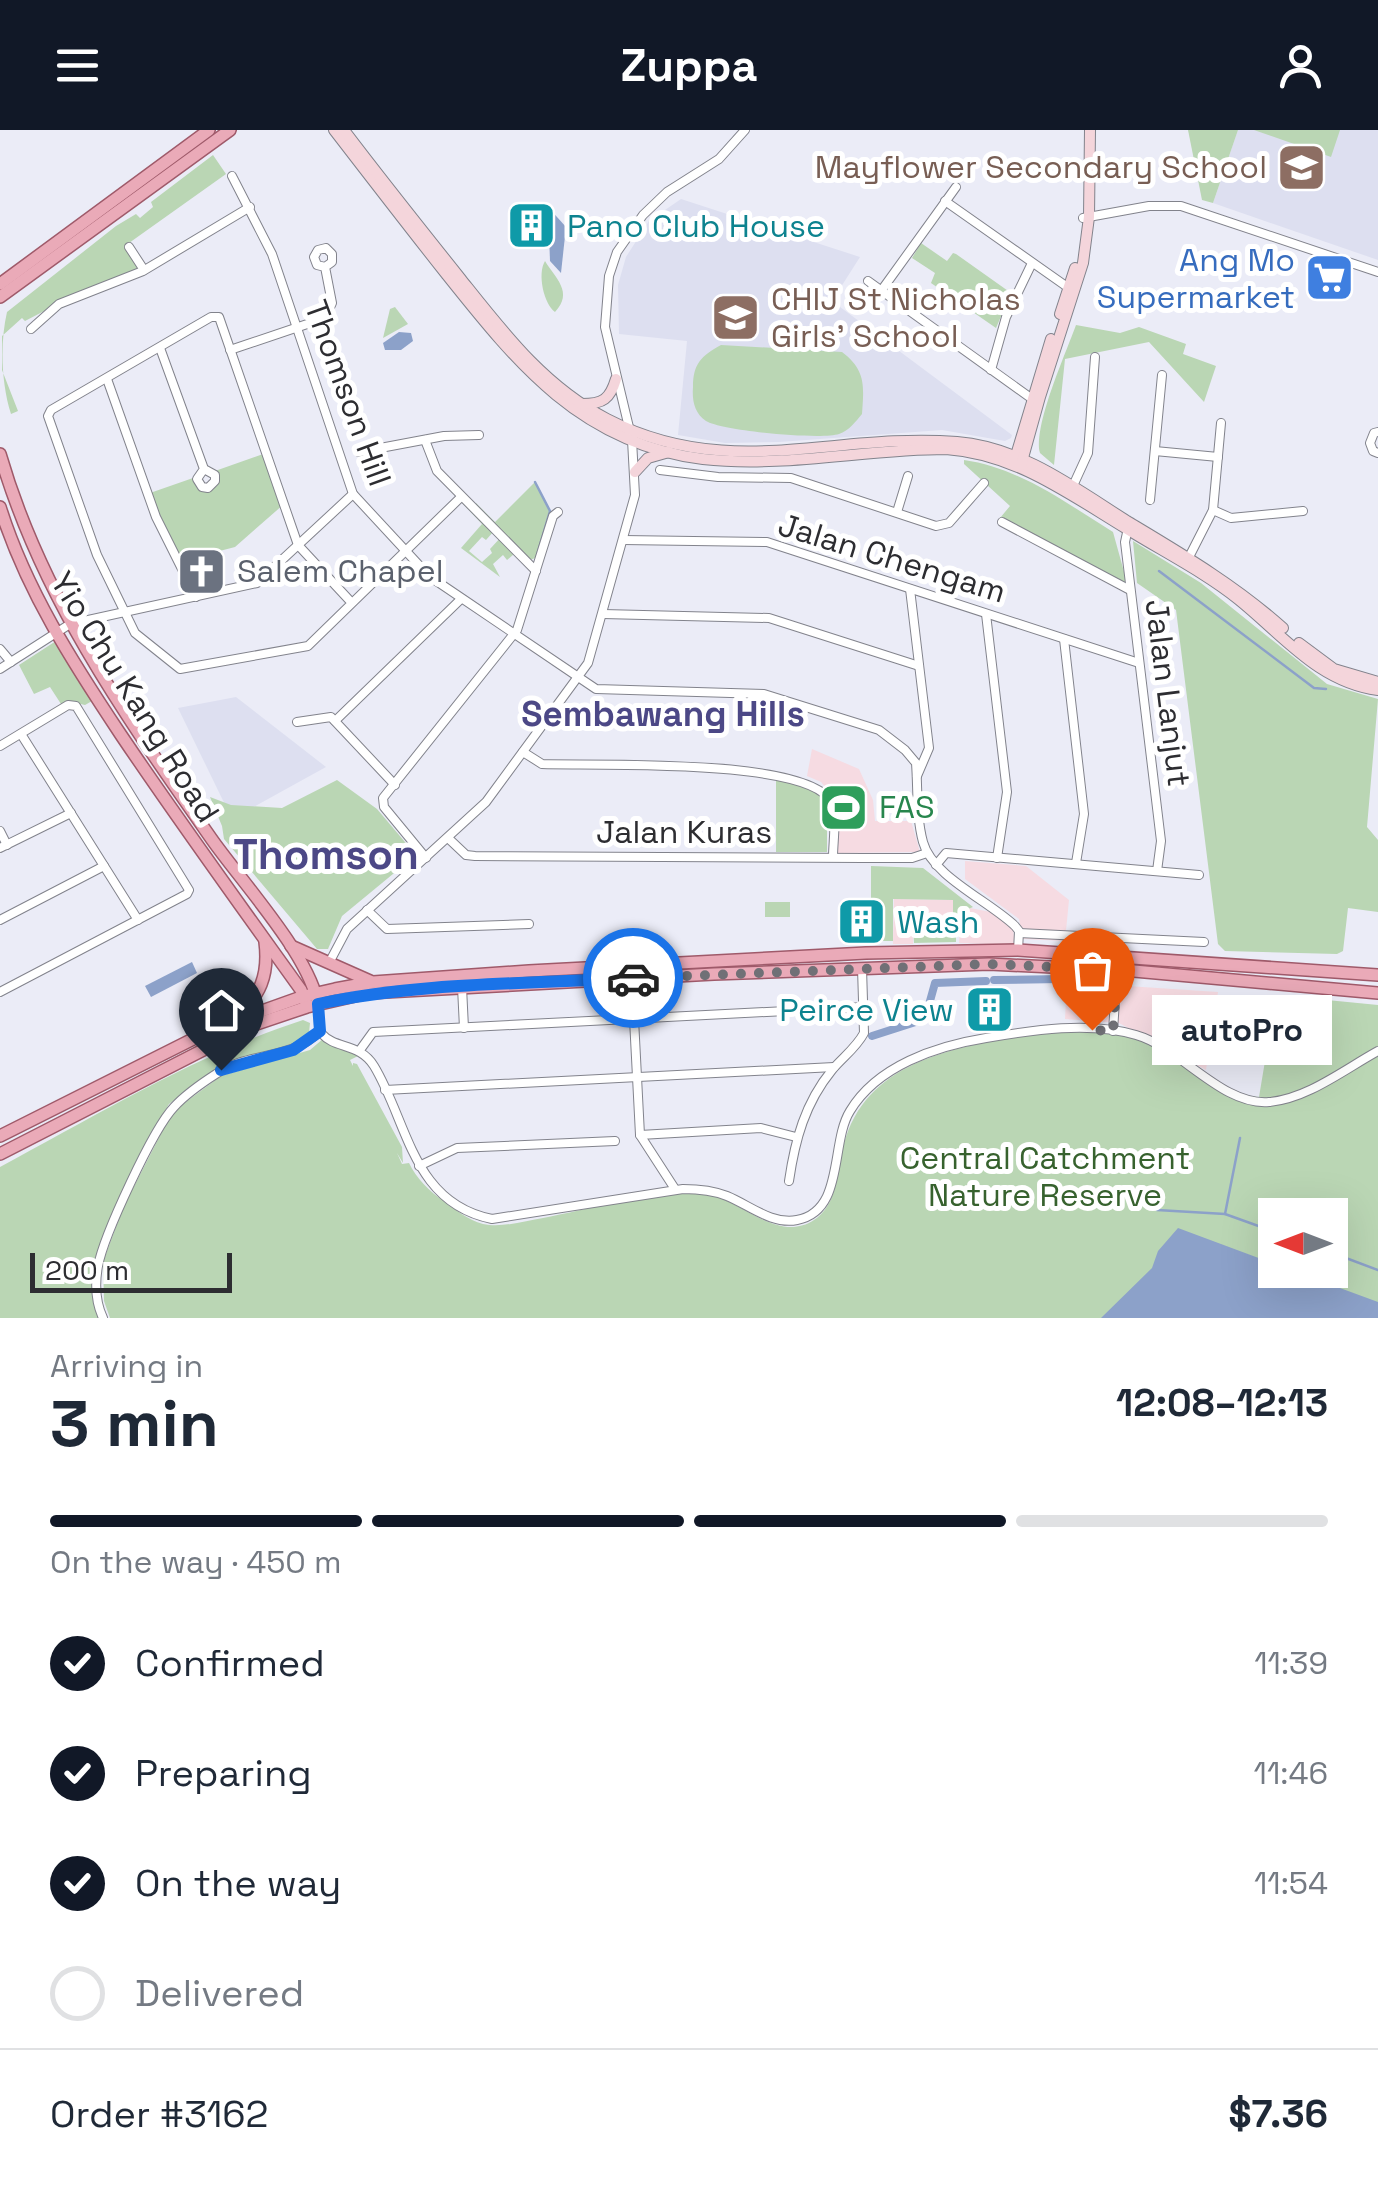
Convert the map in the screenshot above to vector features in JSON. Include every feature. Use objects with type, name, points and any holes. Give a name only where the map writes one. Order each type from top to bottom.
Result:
[{"type":"main road","points":[[2,290],[209,130]]},
{"type":"main road","points":[[2,290],[230,130]]},
{"type":"main road","points":[[334,130],[511,344],[581,404],[631,434],[686,447],[797,454]]},
{"type":"main road","points":[[344,130],[374,176],[522,367],[579,412],[670,452],[726,460],[946,449],[1019,461],[1187,561],[1323,672],[1354,685],[1378,686]]},
{"type":"main road","points":[[1019,461],[1034,401],[1072,290],[1086,217],[1086,130]]},
{"type":"main road","points":[[581,404],[598,404],[607,399],[616,379]]},
{"type":"main road","points":[[636,472],[648,458],[670,452]]},
{"type":"main road","name":"Yio Chu Kang Road","points":[[0,454],[33,549],[70,624],[220,850],[288,944],[311,1000]]},
{"type":"main road","name":"Yio Chu Kang Road","points":[[0,507],[16,554],[56,632],[173,813],[311,1000]]},
{"type":"main road","points":[[220,850],[217,868],[224,883]]},
{"type":"main road","points":[[0,1136],[217,1027],[245,1009],[259,991],[266,966],[264,938]]},
{"type":"main road","points":[[288,944],[373,982]]},
{"type":"main road","points":[[217,1027],[373,982],[1023,950],[1374,973]]},
{"type":"main road","points":[[861,960],[1117,970],[1378,992]]},
{"type":"main road","points":[[0,1154],[248,1027],[311,1000],[530,977]]},
{"type":"street","points":[[329,963],[347,929],[486,802],[579,676],[592,652],[634,495],[636,472],[606,330],[614,277],[634,232],[668,198],[722,163],[748,130]]},
{"type":"street","name":"Thomson Hill","points":[[232,176],[272,254],[353,494],[429,576],[600,690],[764,694],[879,730],[916,763],[917,777]]},
{"type":"street","points":[[882,291],[956,187]]},
{"type":"street","points":[[946,202],[1072,290]]},
{"type":"street","points":[[1086,217],[1149,206],[1181,206],[1378,272]]},
{"type":"street","points":[[31,329],[58,304],[144,270],[250,208]]},
{"type":"street","points":[[129,247],[144,270]]},
{"type":"street","points":[[990,370],[1006,317],[1032,263]]},
{"type":"street","points":[[230,350],[325,318],[332,304],[326,267]]},
{"type":"street","points":[[868,281],[1034,401]]},
{"type":"street","points":[[352,602],[298,545],[216,316],[51,410],[48,416],[84,520],[124,610],[135,632],[180,669],[301,648],[352,602],[461,497]]},
{"type":"street","points":[[160,348],[204,470]]},
{"type":"street","points":[[1071,490],[1088,453],[1096,356]]},
{"type":"street","points":[[1150,500],[1162,374]]},
{"type":"street","points":[[107,379],[156,517],[196,597]]},
{"type":"street","points":[[1187,561],[1213,510],[1222,422]]},
{"type":"street","points":[[1378,432],[1370,442],[1378,453]]},
{"type":"street","points":[[359,452],[479,435]]},
{"type":"street","points":[[425,440],[438,472],[536,571]]},
{"type":"street","points":[[1155,451],[1218,458]]},
{"type":"street","points":[[797,454],[798,480]]},
{"type":"street","points":[[660,470],[718,476],[782,476],[942,526],[974,497],[984,482]]},
{"type":"street","points":[[897,512],[908,476]]},
{"type":"street","points":[[0,669],[70,624],[256,583],[353,494]]},
{"type":"street","points":[[1213,510],[1231,518],[1303,511]]},
{"type":"street","points":[[426,858],[384,807],[383,798],[515,634],[558,512]]},
{"type":"street","points":[[1002,522],[1130,590]]},
{"type":"street","name":"Jalan Lanjut","points":[[1129,526],[1125,542],[1161,842],[1157,871]]},
{"type":"street","name":"Jalan Chengam","points":[[623,540],[767,542],[1140,663]]},
{"type":"street","points":[[910,589],[929,748],[917,777],[918,814],[927,853],[936,865],[1022,934],[1023,950],[1018,964]]},
{"type":"street","points":[[335,721],[462,599]]},
{"type":"street","points":[[603,614],[769,618],[919,666]]},
{"type":"street","points":[[986,614],[1007,792],[997,858]]},
{"type":"street","points":[[1064,640],[1084,814],[1076,863]]},
{"type":"street","points":[[0,649],[11,662]]},
{"type":"street","points":[[0,746],[68,705],[76,706],[188,887],[187,894],[0,992]]},
{"type":"street","points":[[297,722],[331,717],[394,785]]},
{"type":"street","points":[[22,734],[138,920]]},
{"type":"street","points":[[523,752],[542,764],[745,770],[807,782],[832,804],[833,858]]},
{"type":"street","points":[[0,831],[4,847],[71,813]]},
{"type":"street","name":"Jalan Kuras","points":[[448,838],[466,855],[474,856],[912,858],[927,853]]},
{"type":"street","points":[[936,865],[946,853],[1200,876]]},
{"type":"street","points":[[0,920],[104,866]]},
{"type":"street","points":[[367,910],[387,929],[529,924]]},
{"type":"street","points":[[1022,934],[1204,942]]},
{"type":"street","points":[[789,1181],[796,1137],[809,1105],[864,1033],[861,960]]},
{"type":"street","points":[[1113,1031],[1117,970]]},
{"type":"street","points":[[462,987],[464,1028]]},
{"type":"street","points":[[103,1318],[97,1301],[99,1260],[118,1210],[174,1108],[218,1072],[293,1050],[319,1027],[321,1015],[311,1000]]},
{"type":"street","points":[[360,1050],[373,1032],[864,1007]]},
{"type":"street","points":[[634,1019],[640,1135],[675,1189]]},
{"type":"street","points":[[319,1027],[328,1038],[360,1050],[370,1061],[419,1166],[454,1203],[492,1218],[675,1189],[706,1189],[775,1219],[808,1217],[823,1204],[830,1191],[841,1131],[850,1110],[865,1091],[884,1075],[933,1051],[982,1038],[1044,1030],[1113,1031],[1152,1042],[1229,1093],[1256,1102],[1286,1099],[1304,1092],[1378,1051]]},
{"type":"street","points":[[384,1090],[834,1068]]},
{"type":"street","points":[[640,1135],[761,1128],[796,1137]]},
{"type":"street","points":[[419,1166],[457,1148],[615,1140]]},
{"type":"street","points":[[594,1142],[594,1153]]},
{"type":"shaded area","name":"Mayflower Secondary School","points":[[1238,130],[1378,130],[1378,260],[1213,203]]},
{"type":"shaded area","name":"CHIJ St Nicholas Girls' School","points":[[681,199],[860,257],[832,301],[1011,438],[1005,441],[942,430],[725,443],[678,435],[687,341],[619,334],[618,285],[626,257],[649,221]]},
{"type":"shaded area","points":[[236,697],[326,767],[232,819],[178,708]]},
{"type":"shaded area","points":[[812,749],[859,769],[873,800],[875,821],[911,821],[920,852],[837,853],[835,799],[821,782],[807,776]]},
{"type":"shaded area","points":[[965,861],[1026,866],[1069,900],[1065,941],[1023,939],[1019,919],[965,879]]},
{"type":"shaded area","points":[[894,899],[953,900],[956,922],[914,923],[913,944],[893,944]]},
{"type":"shaded area","points":[[970,908],[996,913],[1013,928],[1015,945],[959,943],[961,912]]},
{"type":"shaded area","points":[[1067,982],[1218,992],[1206,1070],[1119,1023],[1065,1019]]},
{"type":"green space","points":[[1188,130],[1238,130],[1213,203],[1202,200]]},
{"type":"green space","points":[[1254,130],[1340,130],[1331,157]]},
{"type":"green space","points":[[213,155],[226,174],[129,243],[143,271],[77,294],[25,321],[22,318],[3,335],[7,312],[116,226],[136,214],[140,218],[153,207],[151,202]]},
{"type":"green space","points":[[921,243],[947,261],[956,254],[1011,293],[996,328],[931,283],[935,273],[912,258]]},
{"type":"green space","points":[[545,261],[563,292],[555,312],[543,288]]},
{"type":"green space","points":[[395,307],[408,324],[383,338],[390,309]]},
{"type":"green space","points":[[1076,325],[1120,333],[1139,327],[1186,344],[1183,354],[1216,366],[1204,402],[1149,342],[1065,359],[1054,465],[1040,453],[1041,426]]},
{"type":"green space","points":[[721,345],[842,352],[856,365],[862,379],[862,414],[846,431],[829,436],[750,431],[706,421],[694,401],[695,372],[703,357]]},
{"type":"green space","points":[[3,373],[18,411],[11,414],[5,389]]},
{"type":"green space","points":[[266,453],[284,504],[235,547],[181,561],[150,493],[193,478],[201,489],[211,490],[218,482],[215,471]]},
{"type":"green space","points":[[964,460],[1023,479],[1113,532],[1125,586],[1124,582],[1000,518],[1010,506]]},
{"type":"green space","points":[[535,482],[553,516],[544,549],[530,560],[476,508],[476,503],[495,522]]},
{"type":"green space","points":[[465,501],[494,531],[469,551],[482,562],[502,536],[517,556],[507,560],[503,555],[493,564],[500,577],[461,548],[482,524],[462,503]]},
{"type":"green space","points":[[1133,541],[1201,583],[1327,684],[1378,699],[1367,827],[1378,840],[1378,912],[1348,908],[1343,951],[1225,951],[1218,944],[1176,610],[1137,583]]},
{"type":"green space","points":[[56,641],[92,701],[85,705],[68,701],[61,704],[50,687],[34,694],[19,665]]},
{"type":"green space","points":[[776,777],[816,791],[827,803],[827,852],[776,852]]},
{"type":"green space","points":[[337,780],[377,809],[416,855],[342,916],[328,949],[317,949],[224,839],[210,797],[231,805],[282,808]]},
{"type":"green space","points":[[871,866],[923,868],[973,907],[961,912],[961,917],[953,917],[953,900],[893,899],[893,941],[871,941]]},
{"type":"green space","points":[[765,902],[790,902],[790,917],[765,917]]},
{"type":"green space","points":[[956,922],[956,942],[914,943],[913,923]]},
{"type":"green space","name":"Central Catchment Nature Reserve","points":[[1276,995],[1378,1005],[1378,1318],[110,1318],[104,1301],[103,1262],[123,1208],[172,1112],[221,1076],[310,1050],[324,1038],[362,1054],[350,1060],[353,1066],[357,1064],[402,1147],[403,1163],[397,1153],[402,1164],[409,1163],[429,1189],[458,1211],[490,1225],[642,1198],[701,1193],[771,1223],[800,1226],[814,1220],[827,1207],[851,1124],[866,1100],[885,1081],[934,1056],[1017,1036],[1086,1031],[1139,1037],[1244,1095],[1259,1097]]},
{"type":"green space","points":[[303,1020],[310,1023],[308,1042],[217,1068],[169,1104],[142,1151],[94,1260],[94,1303],[100,1318],[0,1318],[0,1167],[186,1068]]},
{"type":"water","points":[[548,207],[566,227],[561,273],[550,261]]},
{"type":"water","points":[[399,332],[411,333],[413,341],[401,350],[385,350],[383,343]]},
{"type":"water","points":[[192,962],[197,973],[151,997],[145,986]]},
{"type":"water","points":[[1178,1228],[1258,1258],[1258,1288],[1340,1288],[1378,1302],[1378,1318],[1101,1318],[1152,1268],[1158,1251]]},
{"type":"waterway","points":[[535,482],[550,511],[537,555]]},
{"type":"waterway","points":[[1159,571],[1314,688],[1326,689]]},
{"type":"waterway","points":[[994,980],[1061,979]]},
{"type":"waterway","points":[[872,1036],[925,1019],[935,983],[986,981]]},
{"type":"waterway","points":[[1240,1138],[1225,1214],[1258,1226]]},
{"type":"waterway","points":[[1157,1210],[1225,1214]]},
{"type":"waterway","points":[[1348,1259],[1378,1270]]},
{"type":"way so far","points":[[633,978],[989,964],[1117,970],[1113,1031],[1092,1030]]},
{"type":"place","name":"Mayflower Secondary School","points":[[1302,167]]},
{"type":"place","name":"Pano Club House","points":[[532,226]]},
{"type":"place","name":"Ang Mo Supermarket","points":[[1330,278]]},
{"type":"place","name":"CHIJ St Nicholas Girls' School","points":[[736,317]]},
{"type":"place","name":"Salem Chapel","points":[[202,571]]},
{"type":"place","name":"FAS","points":[[844,807]]},
{"type":"place","name":"Wash","points":[[862,922]]},
{"type":"place","name":"Peirce View","points":[[989,1010]]},
{"type":"place","name":"autoPro","points":[[1092,1030]]},
{"type":"district","name":"Sembawang Hills","points":[[663,714]]},
{"type":"district","name":"Thomson","points":[[326,854]]},
{"type":"route","points":[[221,1070],[308,1043],[320,1031],[318,1004],[400,991],[633,978]]}]
